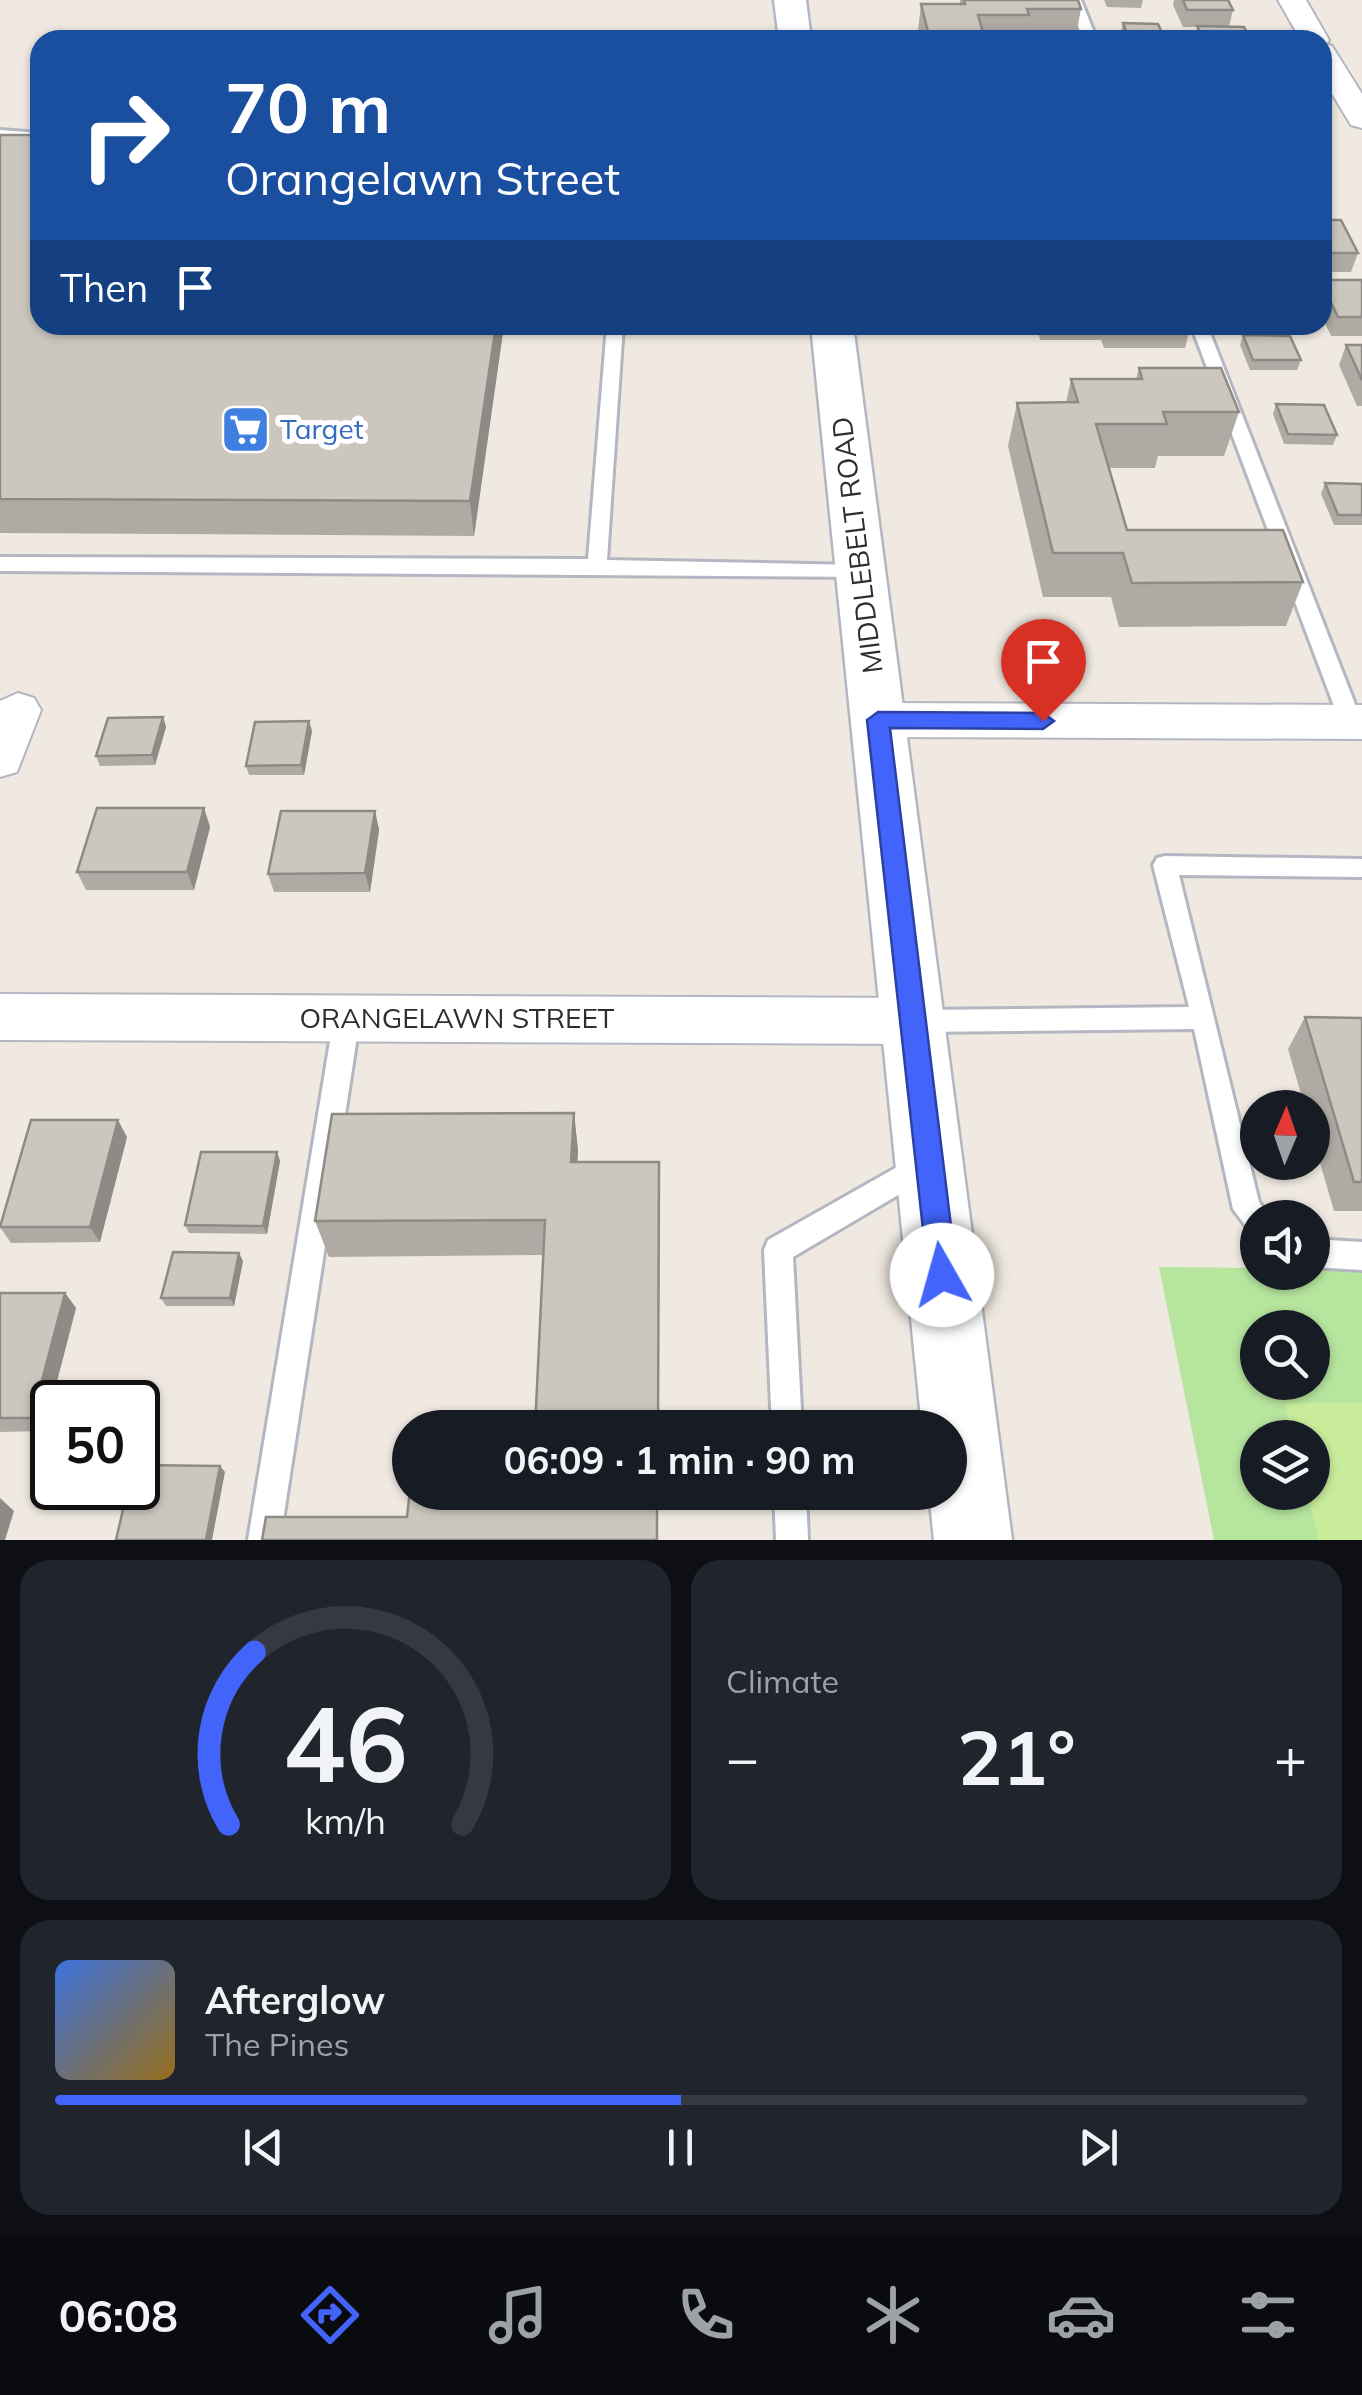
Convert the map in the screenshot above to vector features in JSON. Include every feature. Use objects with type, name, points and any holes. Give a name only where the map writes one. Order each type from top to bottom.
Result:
[{"type":"main road","points":[[790,0],[794,30]]},
{"type":"main road","name":"MIDDLEBELT ROAD","points":[[833,335],[973,1540]]},
{"type":"street","points":[[1292,0],[1309,30]]},
{"type":"street","points":[[1332,69],[1362,119]]},
{"type":"street","points":[[0,759],[18,710]]},
{"type":"street","points":[[878,720],[1357,722]]},
{"type":"street","name":"ORANGELAWN STREET","points":[[0,1017],[913,1021]]},
{"type":"lane","points":[[1075,0],[1086,30]]},
{"type":"lane","points":[[0,134],[30,136]]},
{"type":"lane","points":[[597,566],[614,335]]},
{"type":"lane","points":[[1203,335],[1357,722]]},
{"type":"lane","points":[[0,564],[597,566],[860,572]]},
{"type":"lane","points":[[1245,1200],[1166,865],[1362,868]]},
{"type":"lane","points":[[264,1540],[347,1017]]},
{"type":"lane","points":[[913,1021],[1204,1018]]},
{"type":"lane","points":[[786,1410],[778,1250],[929,1161]]},
{"type":"lane","points":[[1330,1254],[1362,1256]]},
{"type":"lane","points":[[791,1510],[792,1540]]},
{"type":"green space","points":[[1159,1267],[1240,1268],[1240,1290],[1330,1290],[1330,1270],[1362,1269],[1362,1540],[1214,1540]]},
{"type":"green space","points":[[1284,1403],[1362,1403],[1362,1540],[1319,1540],[1311,1510],[1330,1510],[1330,1420],[1288,1420]]},
{"type":"building","points":[[964,0],[1078,0],[1081,9],[1027,9],[1029,15],[978,15],[982,30],[928,30],[921,4],[965,4]]},
{"type":"building","points":[[1183,0],[1228,0],[1233,10],[1187,10]]},
{"type":"building","points":[[1123,23],[1158,24],[1161,30],[1126,30]]},
{"type":"building","points":[[1197,26],[1246,30],[1199,30]]},
{"type":"building","name":"Target","points":[[0,135],[30,135],[30,335],[495,335],[470,501],[0,499]]},
{"type":"building","points":[[1332,220],[1341,220],[1358,253],[1332,253]]},
{"type":"building","points":[[1332,280],[1362,280],[1362,317],[1338,317],[1332,305]]},
{"type":"building","points":[[1243,335],[1290,336],[1301,360],[1253,360]]},
{"type":"building","points":[[1346,345],[1362,345],[1362,380]]},
{"type":"building","points":[[1139,368],[1221,368],[1239,412],[1163,412],[1167,424],[1096,424],[1127,530],[1283,530],[1303,582],[1132,583],[1123,553],[1053,553],[1017,403],[1078,402],[1071,379],[1142,379]]},
{"type":"building","points":[[1276,404],[1324,405],[1337,435],[1288,434]]},
{"type":"building","points":[[1325,483],[1362,484],[1362,515],[1338,515]]},
{"type":"building","points":[[163,717],[152,755],[96,756],[108,718]]},
{"type":"building","points":[[309,721],[301,765],[246,766],[255,722]]},
{"type":"building","points":[[97,808],[204,808],[187,872],[77,872]]},
{"type":"building","points":[[281,811],[375,811],[365,873],[268,874]]},
{"type":"building","points":[[1305,1017],[1362,1018],[1362,1182],[1354,1182],[1330,1090],[1327,1090]]},
{"type":"building","points":[[574,1113],[571,1162],[659,1162],[658,1410],[536,1410],[545,1220],[315,1221],[332,1114]]},
{"type":"building","points":[[31,1120],[118,1120],[90,1227],[0,1227]]},
{"type":"building","points":[[201,1152],[277,1152],[263,1226],[185,1225]]},
{"type":"building","points":[[173,1252],[239,1253],[230,1298],[161,1298]]},
{"type":"building","points":[[0,1293],[65,1293],[42,1380],[30,1380],[30,1418],[0,1418]]},
{"type":"building","points":[[160,1465],[220,1466],[206,1540],[116,1540],[123,1510],[160,1510]]},
{"type":"building","points":[[408,1510],[657,1510],[657,1540],[262,1540],[266,1517],[407,1517]]},
{"type":"place","name":"Target","points":[[245,429]]},
{"type":"route","points":[[942,1275],[878,720],[1043,721]]}]
